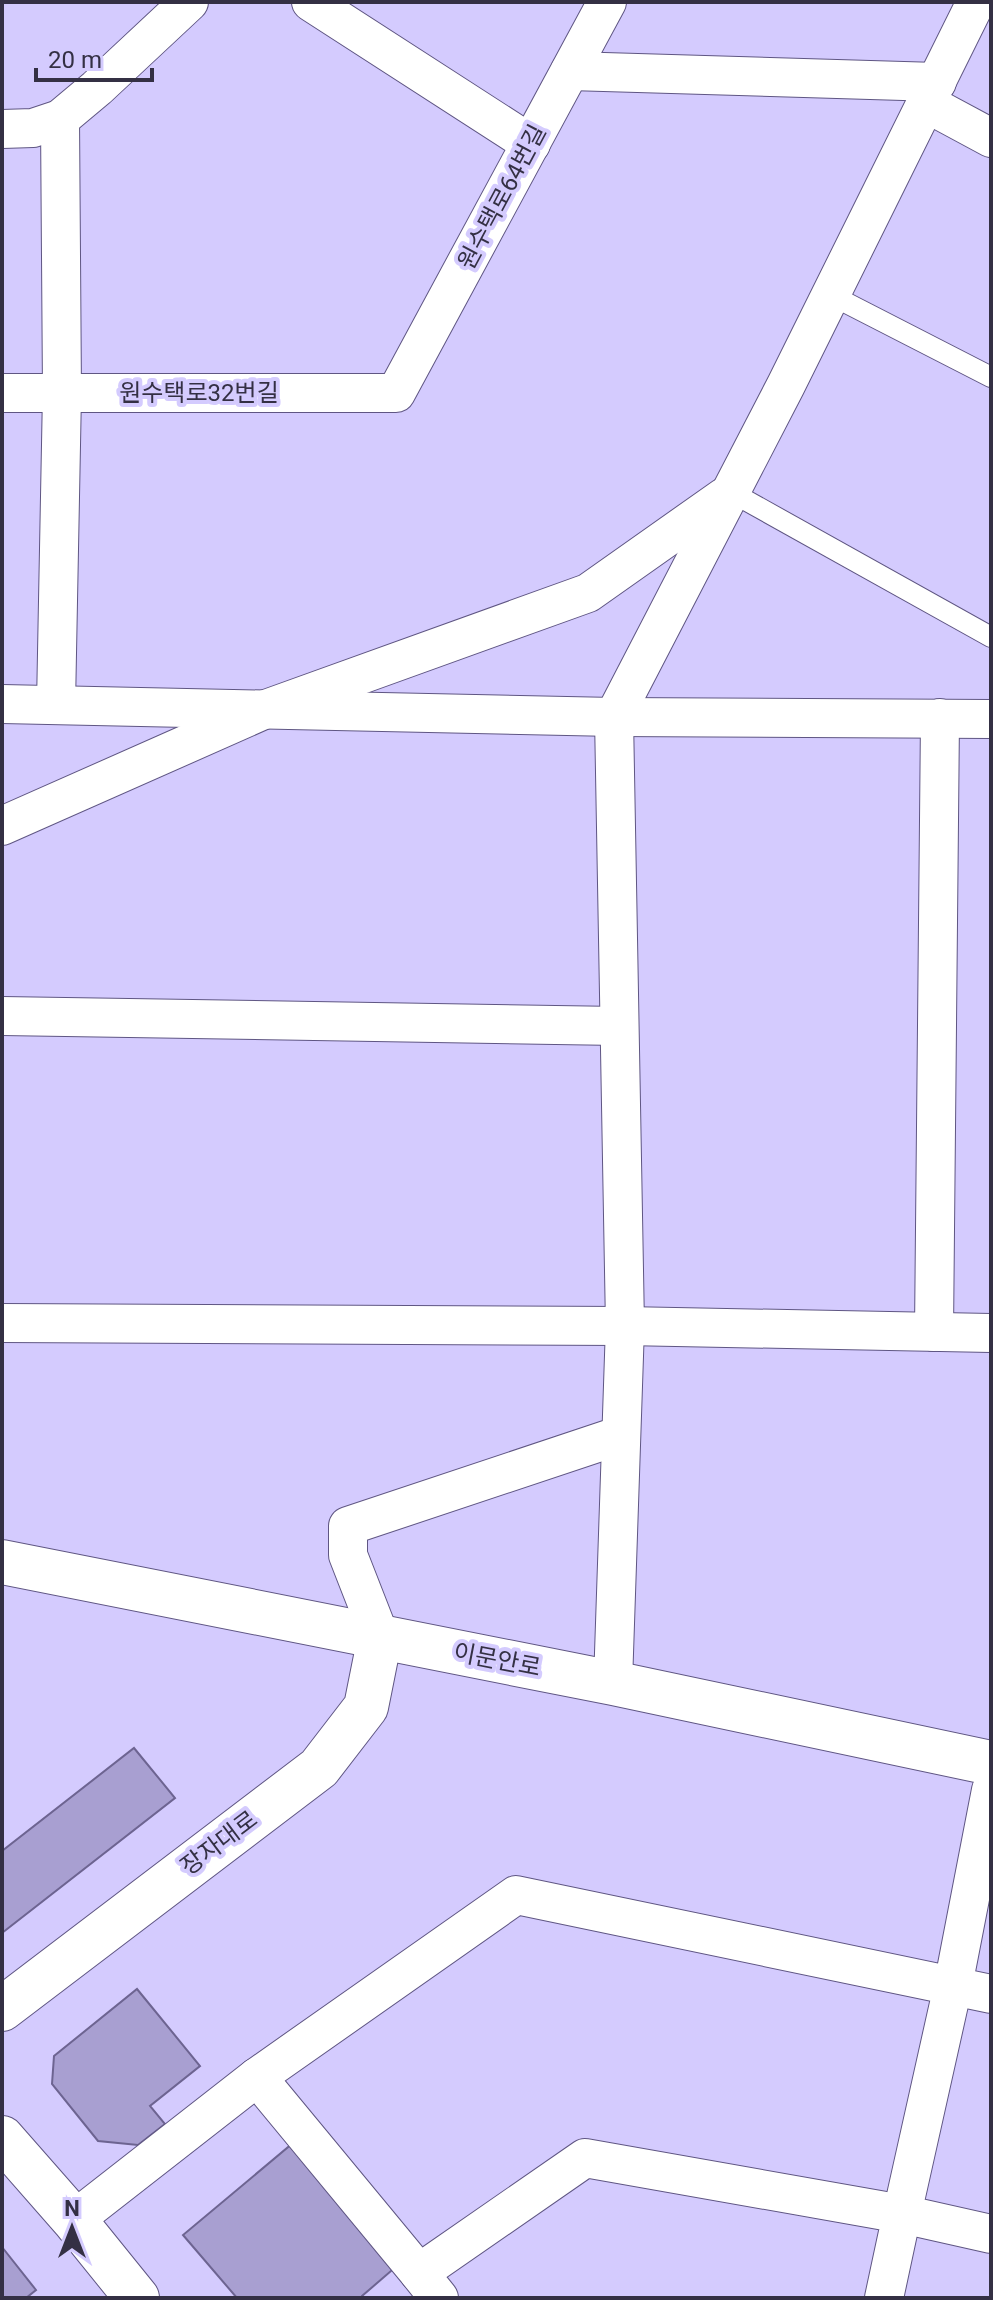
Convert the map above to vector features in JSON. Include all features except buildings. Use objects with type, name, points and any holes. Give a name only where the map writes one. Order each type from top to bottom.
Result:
[{"type":"street","points":[[2,129],[33,128],[60,119],[189,2]]},
{"type":"street","points":[[311,2],[531,144]]},
{"type":"street","name":"원수택로64번길","points":[[396,393],[607,2]]},
{"type":"street","points":[[613,1683],[625,1326],[614,717],[831,295],[976,2]]},
{"type":"street","points":[[570,71],[932,92],[991,138]]},
{"type":"street","points":[[56,705],[62,393],[60,119]]},
{"type":"street","name":"원수택로32번길","points":[[2,393],[396,393]]},
{"type":"street","points":[[2,826],[266,709],[588,593],[731,492]]},
{"type":"street","points":[[2,704],[614,717],[991,719]]},
{"type":"street","points":[[934,1332],[940,718]]},
{"type":"street","points":[[2,1016],[619,1026]]},
{"type":"street","points":[[2,1323],[625,1326],[991,1333]]},
{"type":"street","points":[[380,1637],[348,1555],[348,1526],[621,1435]]},
{"type":"street","name":"이문안로","points":[[2,1562],[613,1683],[991,1763]]},
{"type":"street","name":"장자대로","points":[[2,2009],[319,1768],[366,1707],[380,1637]]},
{"type":"street","points":[[884,2298],[953,1986],[991,1790]]},
{"type":"street","points":[[74,2220],[257,2077],[516,1895],[991,1994]]},
{"type":"street","points":[[257,2077],[429,2285],[585,2158],[902,2214],[991,2234]]},
{"type":"street","points":[[2,2138],[137,2298]]},
{"type":"lane","points":[[831,295],[991,377]]},
{"type":"lane","points":[[731,492],[991,637]]}]
